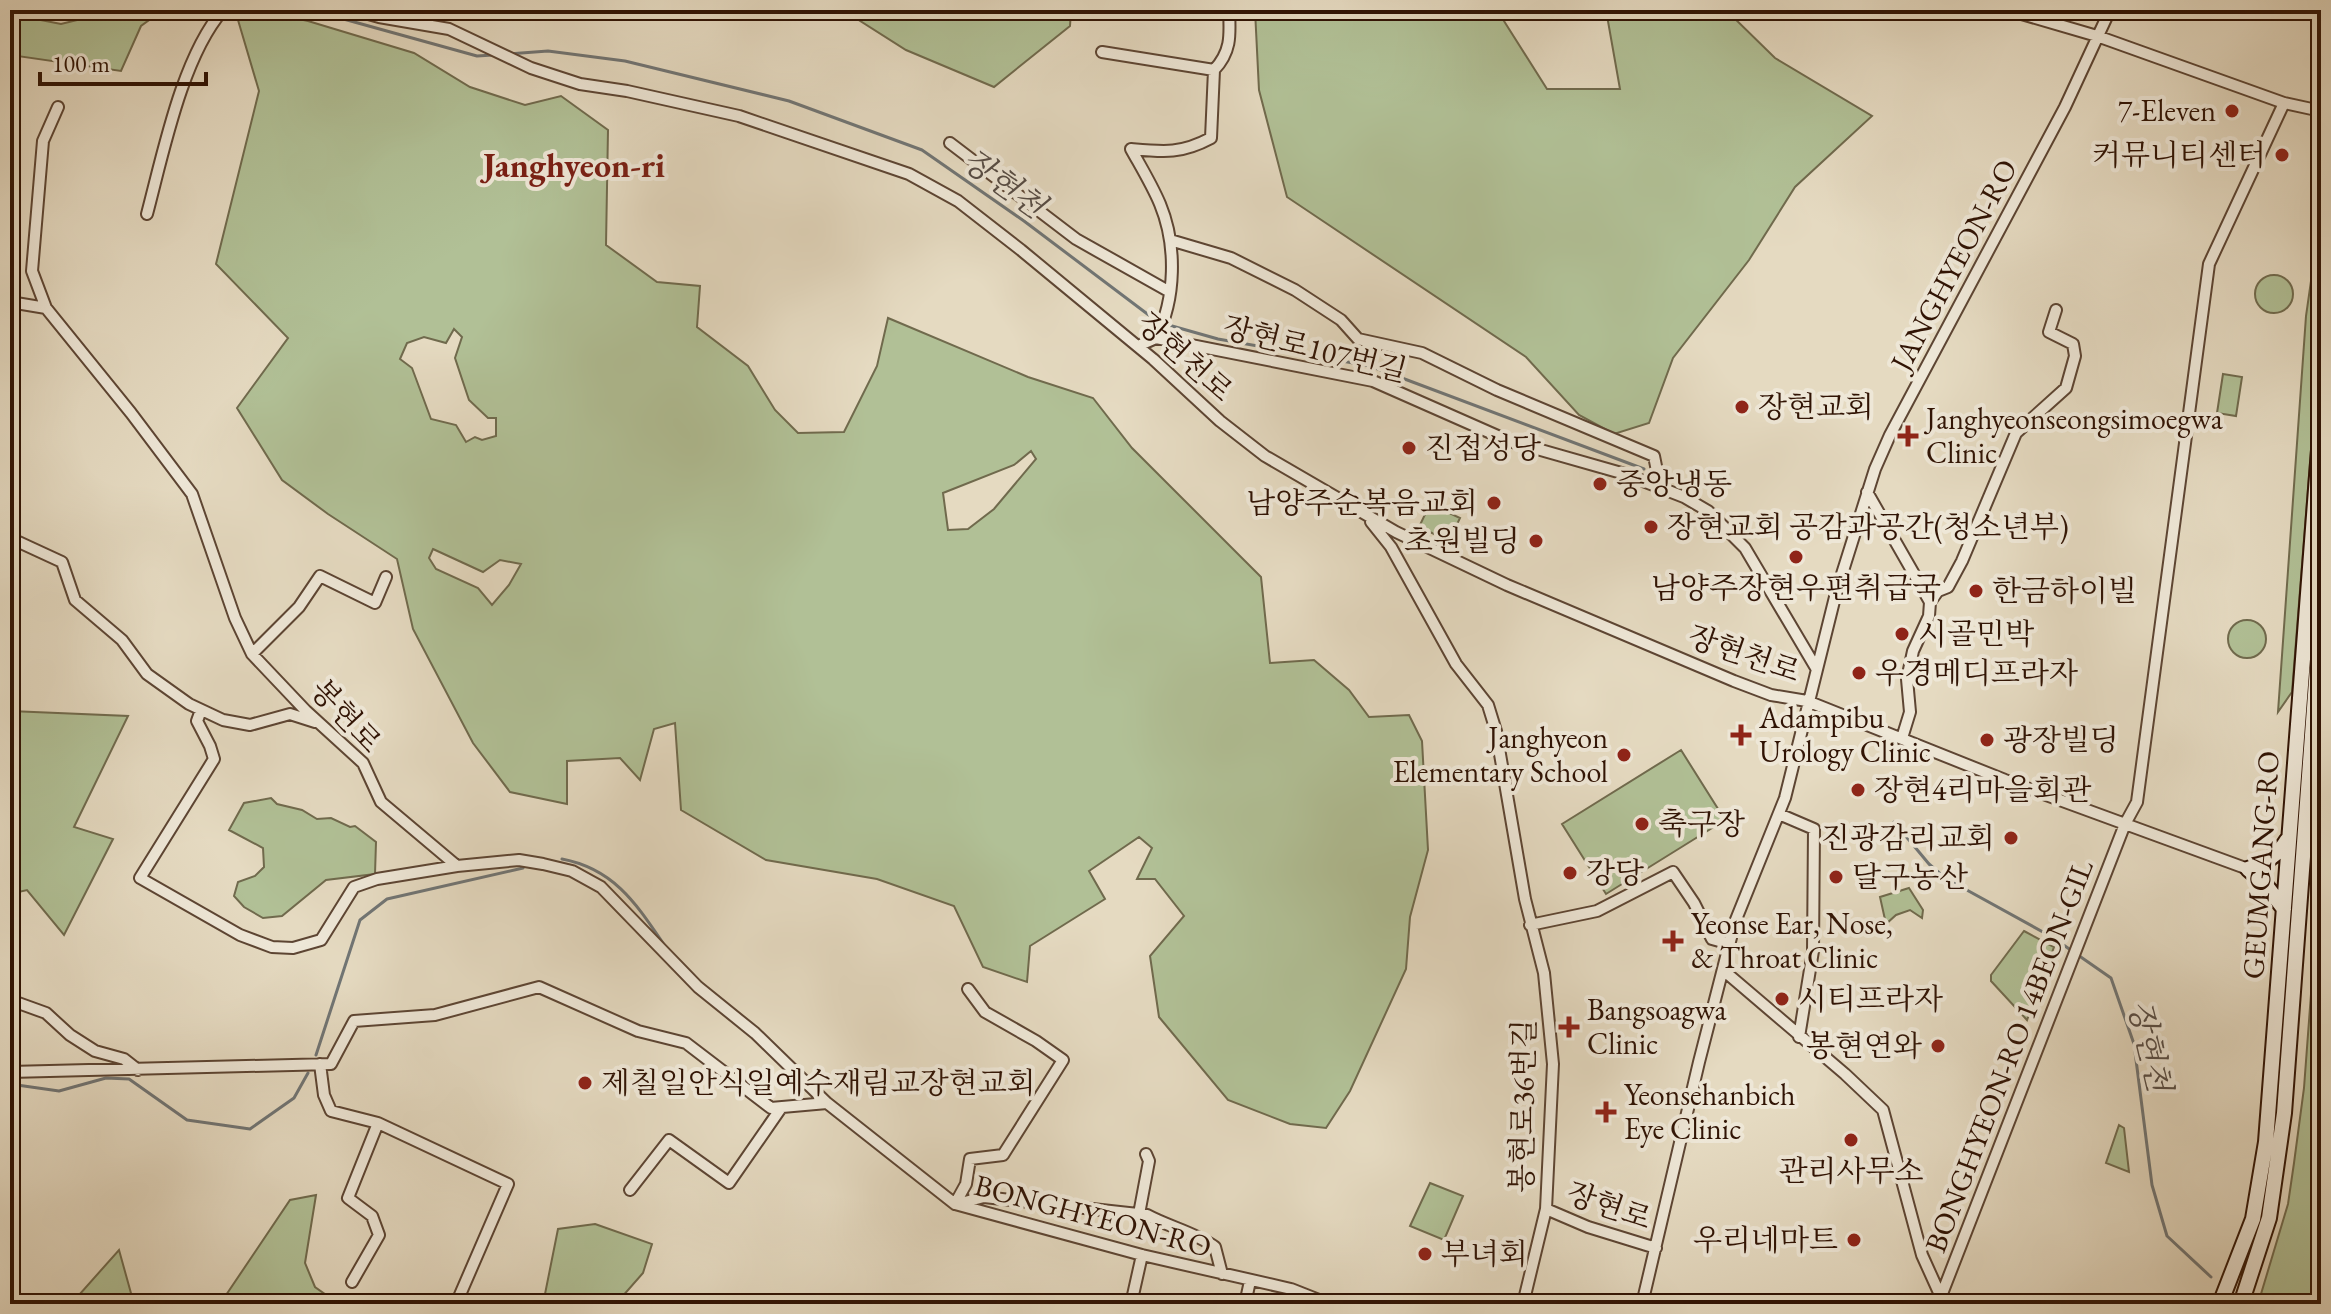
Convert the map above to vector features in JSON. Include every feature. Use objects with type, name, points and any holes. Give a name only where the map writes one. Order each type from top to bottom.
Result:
[{"type":"main road","name":"GEUMGANG-RO","points":[[2221,1303],[2253,1219],[2261,1179],[2274,1065],[2321,424]]},
{"type":"main road","name":"GEUMGANG-RO","points":[[2241,1304],[2269,1218],[2284,1113],[2321,614]]},
{"type":"main road","points":[[2284,909],[2265,884],[2248,869],[2270,860],[2281,851],[2289,836]]},
{"type":"street","points":[[147,214],[175,109],[209,25],[223,10]]},
{"type":"street","name":"장현천로","points":[[354,10],[449,29],[531,68],[580,84],[627,91],[739,116],[909,174],[958,201],[1138,346],[1220,421],[1265,456],[1367,517],[1507,585],[1734,681],[1771,695],[1807,701],[2248,869]]},
{"type":"street","points":[[1138,346],[1157,335],[1169,307],[1170,240],[1161,206],[1131,149],[1168,153],[1192,149],[1211,138],[1214,70],[1224,60],[1230,46],[1229,10]]},
{"type":"street","points":[[2008,10],[2097,36],[2284,103],[2321,111]]},
{"type":"street","name":"JANGHYEON-RO","points":[[1642,1304],[1735,922],[1779,814],[1816,668],[1867,492],[1890,435],[2065,107],[2110,10]]},
{"type":"street","points":[[1102,52],[1214,70]]},
{"type":"street","name":"BONGHYEON-RO 14BEON-GIL","points":[[1940,1301],[2125,824],[2137,802],[2209,264],[2284,103]]},
{"type":"street","name":"봉현로","points":[[58,107],[43,141],[32,271],[46,308],[192,494],[235,618],[252,654],[363,763],[381,802],[457,866]]},
{"type":"street","points":[[950,143],[1076,239],[1170,292]]},
{"type":"street","name":"장현로107번길","points":[[1170,240],[1231,258],[1295,290],[1341,320],[1358,339],[1422,353],[1497,390],[1654,456],[1660,486]]},
{"type":"street","points":[[10,302],[46,308]]},
{"type":"street","points":[[1902,738],[1910,712],[1907,679],[1913,651],[1929,616],[1930,602],[1938,591],[1948,587],[1962,561],[2016,433],[2066,388],[2075,356],[2073,344],[2049,332],[2056,310]]},
{"type":"street","name":"장현로107번길","points":[[1157,335],[1373,381],[1509,441],[1660,486],[1684,497],[1708,511],[1745,548],[1816,668]]},
{"type":"street","points":[[1867,492],[1930,602]]},
{"type":"street","name":"봉현로36번길","points":[[1367,517],[1388,544],[1456,664],[1488,705],[1496,731],[1530,925],[1544,973],[1553,1064],[1546,1209],[1523,1304]]},
{"type":"street","points":[[1388,544],[1396,532]]},
{"type":"street","points":[[10,538],[62,562],[75,600],[122,640],[147,674],[189,704],[223,720],[250,725],[290,714],[321,724]]},
{"type":"street","points":[[252,654],[299,607],[320,576],[375,603],[386,577]]},
{"type":"street","points":[[201,710],[197,721],[214,759],[140,878],[240,935],[272,947],[293,948],[321,940],[354,887],[377,879],[519,860],[572,871],[601,887],[698,987],[755,1033],[827,1103]]},
{"type":"street","points":[[1779,814],[1814,829],[1813,951],[1799,1037]]},
{"type":"street","points":[[1530,925],[1597,911],[1673,872],[1694,903],[1712,939],[1730,944]]},
{"type":"street","points":[[1723,970],[1883,1110],[1922,1255],[1940,1301]]},
{"type":"street","points":[[10,1070],[331,1064],[354,1021],[435,1015],[539,987],[638,1031],[686,1043],[771,1108],[827,1103]]},
{"type":"street","points":[[955,1204],[966,1184],[970,1159],[1003,1155],[1063,1060],[985,1012],[968,989]]},
{"type":"street","points":[[10,1000],[46,1013],[70,1035],[95,1051],[124,1059],[138,1070]]},
{"type":"street","points":[[320,1064],[324,1095],[331,1111],[378,1123],[508,1184],[456,1304]]},
{"type":"street","name":"BONGHYEON-RO","points":[[827,1103],[955,1204],[1142,1255],[1291,1289],[1329,1304]]},
{"type":"street","points":[[630,1190],[669,1140],[729,1183],[781,1108]]},
{"type":"street","points":[[352,1282],[379,1235],[372,1216],[348,1198],[378,1123]]},
{"type":"street","points":[[1139,1214],[1149,1161],[1146,1154]]},
{"type":"street","points":[[955,1204],[984,1197],[1139,1214],[1199,1236],[1215,1247],[1222,1274]]},
{"type":"street","name":"장현로","points":[[1546,1209],[1585,1226],[1656,1248]]},
{"type":"street","points":[[1131,1304],[1142,1255]]},
{"type":"street","points":[[1245,1304],[1250,1281]]},
{"type":"green space","points":[[118,10],[163,10],[141,26],[121,71],[18,56],[10,94],[10,14],[61,24]]},
{"type":"green space","points":[[204,10],[258,10],[308,21],[414,53],[470,87],[525,105],[561,96],[608,130],[606,245],[657,282],[700,286],[697,327],[748,366],[775,410],[798,433],[844,432],[877,366],[888,318],[1028,377],[1093,398],[1132,448],[1261,577],[1270,663],[1314,660],[1349,690],[1369,717],[1409,715],[1422,741],[1428,850],[1410,917],[1406,969],[1350,1091],[1326,1128],[1290,1124],[1228,1100],[1159,1017],[1150,956],[1184,916],[1155,879],[1137,879],[1152,848],[1139,837],[1089,871],[1105,899],[1030,946],[1027,982],[983,967],[954,906],[877,879],[766,860],[681,810],[675,723],[654,729],[640,780],[620,758],[567,761],[567,804],[510,792],[473,743],[413,629],[397,559],[282,480],[237,408],[288,338],[216,264],[259,91],[238,20]],"holes":[[[454,329],[462,337],[455,358],[469,400],[488,418],[496,418],[496,436],[482,440],[475,437],[466,442],[456,425],[431,419],[412,368],[400,359],[407,343],[424,337],[446,343]],[[1031,451],[1036,459],[994,509],[968,529],[948,530],[943,493],[1014,465]],[[433,549],[483,572],[500,560],[521,564],[492,605],[478,588],[436,569],[429,558]]]},
{"type":"green space","points":[[843,10],[1071,10],[1070,26],[994,87],[906,50]]},
{"type":"green space","points":[[1255,10],[1497,10],[1547,89],[1620,89],[1606,10],[1726,10],[1775,58],[1872,116],[1795,187],[1749,260],[1673,358],[1649,423],[1614,434],[1579,415],[1526,357],[1287,197],[1259,90]]},
{"type":"green space","points":[[2321,211],[2321,251],[2315,277],[2319,321],[2314,412],[2292,692],[2278,712],[2306,316]]},
{"type":"green space","points":[[2274,275],[2288,280],[2293,294],[2288,308],[2274,313],[2260,308],[2255,294],[2260,280]]},
{"type":"green space","points":[[2223,374],[2242,377],[2236,416],[2217,413]]},
{"type":"green space","points":[[1430,504],[1460,518],[1449,541],[1419,527]]},
{"type":"green space","points":[[2247,620],[2261,625],[2266,639],[2261,653],[2247,658],[2233,653],[2228,639],[2233,625]]},
{"type":"green space","points":[[10,711],[128,716],[74,827],[113,839],[64,935],[27,890],[10,894]]},
{"type":"green space","name":"축구장","points":[[1681,750],[1725,820],[1606,894],[1562,824]]},
{"type":"green space","points":[[271,798],[277,804],[302,810],[317,819],[331,818],[350,827],[355,826],[376,842],[375,874],[326,880],[282,916],[263,918],[244,907],[234,896],[238,882],[255,876],[264,867],[263,848],[229,830],[244,803]]},
{"type":"green space","points":[[2321,860],[2321,1304],[2258,1304],[2288,1204],[2294,1163],[2304,1088]]},
{"type":"green space","points":[[1909,888],[1923,910],[1922,918],[1910,910],[1896,915],[1886,924],[1880,897]]},
{"type":"green space","points":[[2024,931],[2054,947],[2027,1020],[1991,981],[1991,975]]},
{"type":"green space","points":[[2119,1125],[2124,1128],[2129,1172],[2106,1163]]},
{"type":"green space","points":[[1430,1183],[1463,1196],[1444,1240],[1410,1226]]},
{"type":"green space","points":[[316,1195],[305,1263],[315,1287],[339,1304],[220,1304],[290,1200]]},
{"type":"green space","points":[[595,1224],[652,1244],[643,1273],[621,1298],[623,1304],[543,1304],[558,1229]]},
{"type":"green space","points":[[119,1250],[134,1304],[71,1304]]},
{"type":"waterway","name":"장현천","points":[[311,10],[477,56],[493,55]]},
{"type":"waterway","name":"장현천","points":[[508,54],[548,51],[625,61],[789,101],[922,150],[1024,221],[1158,322]]},
{"type":"waterway","name":"장현천","points":[[1165,324],[1218,339],[1370,366],[1644,469]]},
{"type":"waterway","name":"장현천","points":[[1894,822],[1929,864],[1945,878],[2052,937],[2111,978],[2134,1044],[2152,1185],[2167,1236],[2211,1277]]},
{"type":"waterway","points":[[562,859],[597,871],[610,880],[634,903],[665,946]]},
{"type":"waterway","points":[[316,1055],[360,920],[387,899],[523,868]]},
{"type":"waterway","points":[[10,1084],[59,1091],[106,1078],[129,1079],[187,1120],[250,1129],[294,1098],[308,1073]]},
{"type":"place","name":"7-Eleven","points":[[2232,111]]},
{"type":"place","name":"커뮤니티센터","points":[[2282,155]]},
{"type":"place","name":"장현교회","points":[[1742,407]]},
{"type":"place","name":"Janghyeonseongsimoegwa Clinic","points":[[1908,436]]},
{"type":"place","name":"진접성당","points":[[1409,448]]},
{"type":"place","name":"중앙냉동","points":[[1600,484]]},
{"type":"place","name":"남양주순복음교회","points":[[1494,503]]},
{"type":"place","name":"장현교회 공감과공간(청소년부)","points":[[1651,527]]},
{"type":"place","name":"초원빌딩","points":[[1536,541]]},
{"type":"place","name":"남양주장현우편취급국","points":[[1796,557]]},
{"type":"place","name":"한금하이빌","points":[[1976,591]]},
{"type":"place","name":"시골민박","points":[[1902,634]]},
{"type":"place","name":"우경메디프라자","points":[[1859,673]]},
{"type":"place","name":"Adampibu Urology Clinic","points":[[1741,735]]},
{"type":"place","name":"광장빌딩","points":[[1987,740]]},
{"type":"place","name":"Janghyeon Elementary School","points":[[1624,755]]},
{"type":"place","name":"장현4리마을회관","points":[[1858,790]]},
{"type":"place","name":"축구장","points":[[1642,824]]},
{"type":"place","name":"진광감리교회","points":[[2011,838]]},
{"type":"place","name":"강당","points":[[1570,873]]},
{"type":"place","name":"달구농산","points":[[1836,877]]},
{"type":"place","name":"Yeonse Ear, Nose, & Throat Clinic","points":[[1673,941]]},
{"type":"place","name":"시티프라자","points":[[1782,999]]},
{"type":"place","name":"Bangsoagwa Clinic","points":[[1569,1027]]},
{"type":"place","name":"봉현연와","points":[[1938,1046]]},
{"type":"place","name":"제칠일안식일예수재림교장현교회","points":[[585,1083]]},
{"type":"place","name":"Yeonsehanbich Eye Clinic","points":[[1606,1112]]},
{"type":"place","name":"관리사무소","points":[[1851,1140]]},
{"type":"place","name":"우리네마트","points":[[1854,1240]]},
{"type":"place","name":"부녀회","points":[[1425,1254]]},
{"type":"district","name":"Janghyeon-ri","points":[[574,165]]}]
